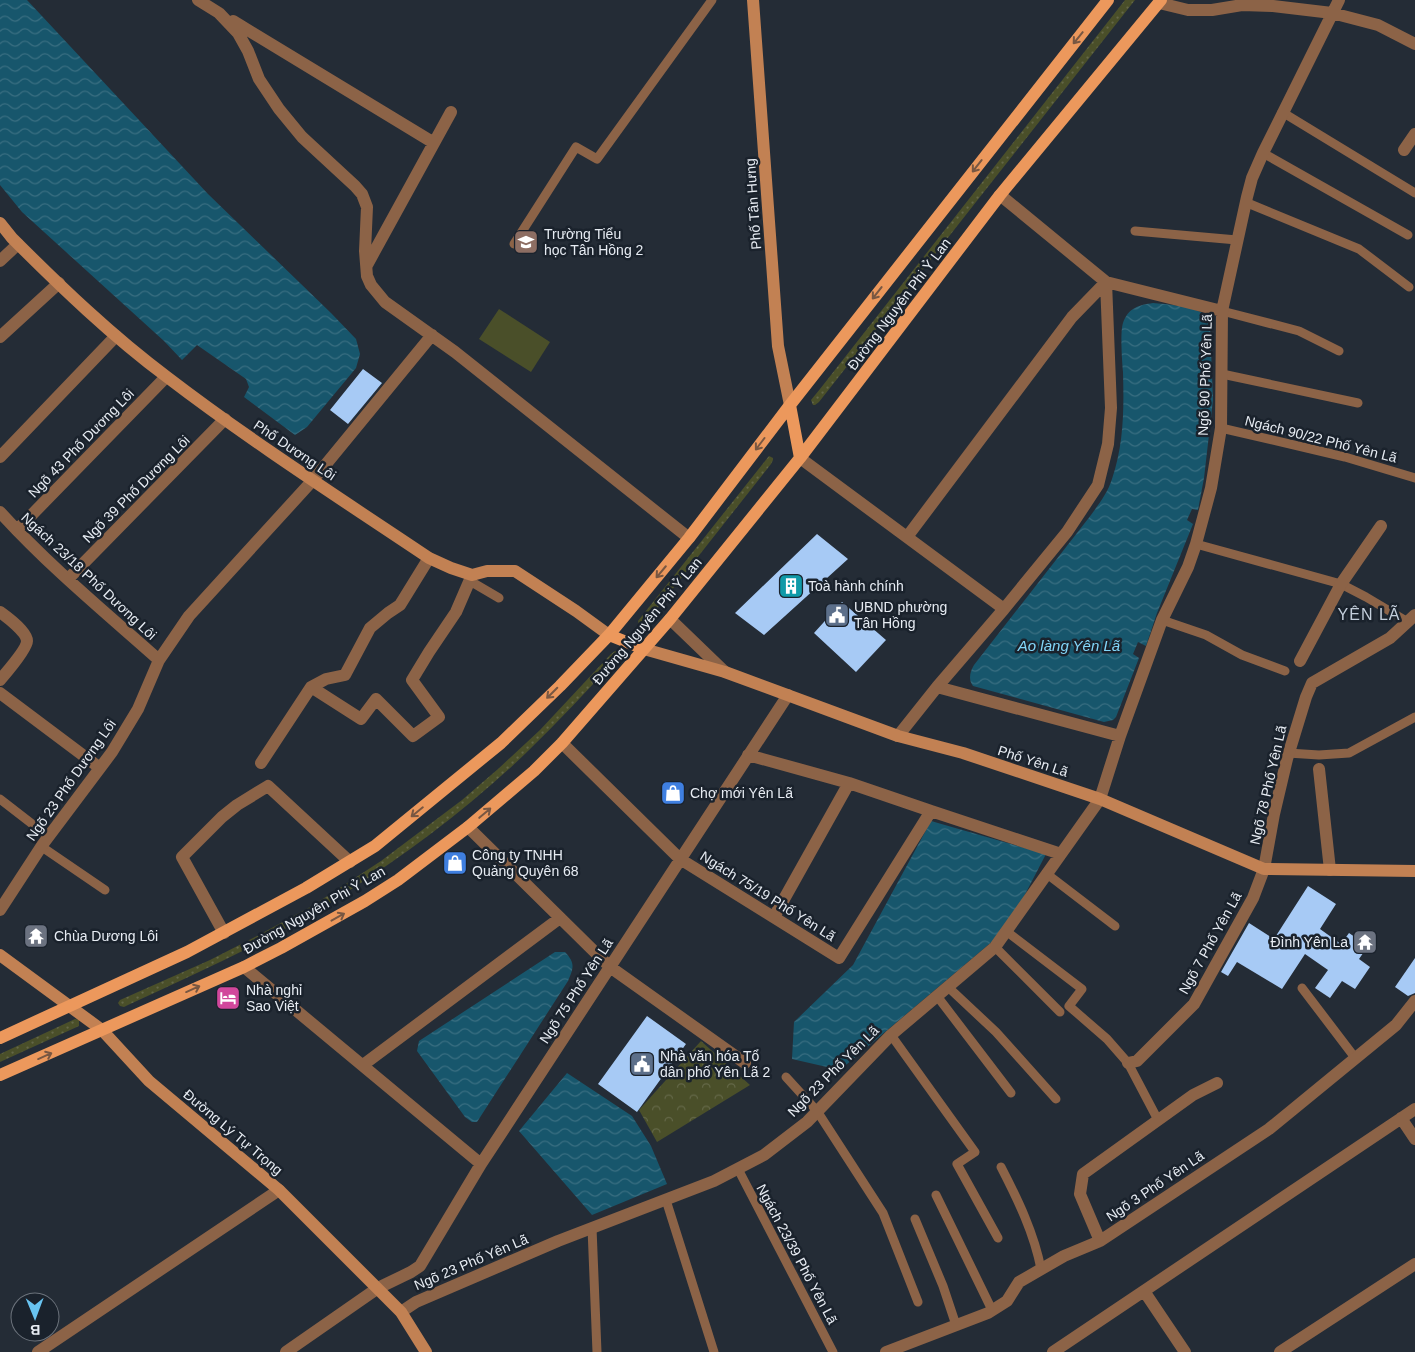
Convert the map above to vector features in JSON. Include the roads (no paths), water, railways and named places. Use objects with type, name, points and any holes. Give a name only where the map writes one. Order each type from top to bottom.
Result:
[{"type":"main road","name":"Đường Nguyên Phi Ỷ Lan","points":[[0,1038],[187,952],[306,888],[374,846],[502,743],[609,635],[689,538],[790,405],[1108,0]]},
{"type":"main road","name":"Đường Nguyên Phi Ỷ Lan","points":[[0,1075],[244,967],[365,901],[398,880],[468,827],[534,771],[562,744],[670,619],[800,458],[1000,195],[1160,2]]},
{"type":"main road","points":[[790,405],[800,458]]},
{"type":"main road","points":[[609,635],[644,649]]},
{"type":"street","points":[[198,0],[434,143]]},
{"type":"street","name":"Phố Tân Hưng","points":[[753,0],[778,346],[790,405]]},
{"type":"street","name":"Ngõ 90 Phố Yên Lã","points":[[1100,799],[1120,736],[1162,620],[1188,567],[1211,488],[1220,428],[1222,311],[1245,202],[1252,178],[1282,112],[1339,0]]},
{"type":"street","points":[[1160,2],[1188,10],[1212,10],[1242,5],[1273,6],[1332,13],[1378,25],[1415,44]]},
{"type":"street","points":[[219,13],[238,33],[248,51],[259,79],[279,109],[302,137],[362,194],[367,207],[367,276],[371,285],[385,302],[432,335],[689,538]]},
{"type":"street","points":[[366,267],[451,112]]},
{"type":"street","points":[[1404,150],[1415,134]]},
{"type":"street","points":[[1000,195],[1106,282],[1222,311]]},
{"type":"street","name":"Phố Dương Lôi","points":[[0,223],[18,244],[58,283],[116,336],[166,377],[313,480],[430,558],[471,578],[487,571],[515,571],[609,635]]},
{"type":"street","points":[[0,261],[18,244]]},
{"type":"street","points":[[907,537],[1072,318],[1106,282]]},
{"type":"street","points":[[898,736],[1067,532],[1098,485],[1108,444],[1111,408],[1106,282]]},
{"type":"street","points":[[0,336],[58,283]]},
{"type":"street","name":"Ngõ 23 Phố Dương Lôi","points":[[0,910],[45,842],[112,752],[138,709],[159,660],[189,616],[313,480],[432,335]]},
{"type":"street","points":[[0,457],[116,336]]},
{"type":"street","name":"Ngõ 43 Phố Dương Lôi","points":[[17,530],[166,377]]},
{"type":"street","name":"Ngõ 39 Phố Dương Lôi","points":[[68,579],[225,419]]},
{"type":"street","points":[[800,458],[1004,609]]},
{"type":"street","name":"Ngách 23/18 Phố Dương Lôi","points":[[0,512],[68,579],[159,660]]},
{"type":"street","points":[[1300,661],[1341,584],[1381,526]]},
{"type":"street","points":[[261,763],[311,687],[326,679],[345,675],[370,628],[400,605],[430,558]]},
{"type":"street","points":[[311,687],[361,719],[376,699],[413,736],[438,717],[412,680],[428,652],[456,612],[471,578]]},
{"type":"street","points":[[0,612],[23,632],[27,642],[15,662],[0,680]]},
{"type":"street","name":"Ngõ 78 Phố Yên Lã","points":[[1264,869],[1288,753],[1312,684],[1390,638],[1411,618]]},
{"type":"street","points":[[670,619],[725,672]]},
{"type":"street","name":"Phố Yên Lã","points":[[644,649],[725,672],[898,736],[963,754],[1100,799],[1264,869],[1415,871]]},
{"type":"street","points":[[937,687],[1120,736]]},
{"type":"street","points":[[0,693],[100,768]]},
{"type":"street","name":"Ngõ 75 Phố Yên Lã","points":[[286,1352],[378,1288],[420,1266],[481,1164],[788,695]]},
{"type":"street","name":"Ngách 75/19 Phố Yên Lã","points":[[562,744],[680,859],[839,958],[931,811]]},
{"type":"street","points":[[748,755],[849,783],[1062,854]]},
{"type":"street","points":[[1319,769],[1330,870]]},
{"type":"street","points":[[774,918],[849,783]]},
{"type":"street","points":[[224,933],[182,857],[222,816],[268,786],[350,862]]},
{"type":"street","name":"Ngõ 23 Phố Yên Lã","points":[[401,1312],[416,1302],[558,1241],[714,1181],[764,1155],[807,1122],[891,1035],[995,947],[1100,799]]},
{"type":"street","points":[[468,827],[610,967],[745,1063]]},
{"type":"street","name":"Ngõ 7 Phố Yên Lã","points":[[1128,1063],[1138,1061],[1194,1004],[1253,898],[1264,869]]},
{"type":"street","points":[[363,1065],[560,918]]},
{"type":"street","name":"Đường Lý Tự Trọng","points":[[0,956],[102,1030],[149,1081],[279,1190],[401,1312],[426,1352]]},
{"type":"street","points":[[244,967],[481,1164]]},
{"type":"street","name":"Ngõ 3 Phố Yên Lã","points":[[886,1352],[992,1310],[1007,1301],[1019,1282],[1064,1256],[1100,1241],[1269,1129],[1396,1025],[1415,1001]]},
{"type":"street","points":[[1100,1241],[1080,1194],[1083,1174],[1194,1095],[1217,1083]]},
{"type":"street","points":[[1053,1352],[1415,1109]]},
{"type":"street","points":[[1401,1118],[1415,1140]]},
{"type":"street","points":[[38,1352],[279,1190]]},
{"type":"street","points":[[1280,1352],[1415,1264]]},
{"type":"street","points":[[1144,1291],[1185,1352]]},
{"type":"lane","points":[[514,244],[576,147],[596,159],[712,0]]},
{"type":"lane","points":[[1282,112],[1415,193]]},
{"type":"lane","points":[[1262,153],[1408,234]]},
{"type":"lane","points":[[1245,202],[1359,249],[1409,287]]},
{"type":"lane","points":[[1135,231],[1237,240]]},
{"type":"lane","points":[[1222,311],[1299,330],[1339,351]]},
{"type":"lane","points":[[1222,374],[1358,402]]},
{"type":"lane","name":"Ngách 90/22 Phố Yên Lã","points":[[1220,428],[1345,457],[1414,477]]},
{"type":"lane","points":[[1196,544],[1341,584],[1411,618]]},
{"type":"lane","points":[[471,578],[499,598]]},
{"type":"lane","points":[[1162,620],[1206,635],[1242,655],[1286,671]]},
{"type":"lane","points":[[1288,753],[1349,754],[1415,717]]},
{"type":"lane","points":[[0,799],[45,842],[105,890]]},
{"type":"lane","points":[[1047,874],[1115,926]]},
{"type":"lane","points":[[1006,932],[1082,989],[1070,1006],[1107,1039],[1128,1063],[1158,1120]]},
{"type":"lane","points":[[995,947],[1060,1012]]},
{"type":"lane","points":[[948,987],[996,1032],[1056,1098]]},
{"type":"lane","points":[[1302,988],[1356,1058]]},
{"type":"lane","points":[[938,996],[1010,1093]]},
{"type":"lane","points":[[891,1035],[975,1152],[957,1164],[998,1238]]},
{"type":"lane","points":[[786,1077],[817,1110],[883,1213],[918,1302]]},
{"type":"lane","points":[[1001,1168],[1018,1201],[1037,1249],[1041,1270]]},
{"type":"lane","name":"Ngách 23/39 Phố Yên Lã","points":[[738,1169],[833,1352]]},
{"type":"lane","points":[[936,1195],[992,1310]]},
{"type":"lane","points":[[666,1200],[714,1352]]},
{"type":"lane","points":[[915,1219],[943,1286],[956,1325]]},
{"type":"lane","points":[[592,1228],[597,1352]]},
{"type":"water","points":[[0,0],[27,0],[208,194],[356,339],[360,354],[356,368],[307,427],[295,435],[244,397],[249,387],[246,379],[197,345],[182,360],[164,341],[22,212],[0,185]]},
{"type":"water","name":"Ao làng Yên Lã","points":[[1153,303],[1194,309],[1207,317],[1210,326],[1213,400],[1204,478],[1198,510],[1192,509],[1187,520],[1193,524],[1157,613],[1146,646],[1138,642],[1133,654],[1139,658],[1116,717],[1113,720],[1104,722],[973,686],[970,676],[974,665],[1091,515],[1108,489],[1119,453],[1122,426],[1122,327],[1125,318],[1131,311],[1143,305]]},
{"type":"water","points":[[931,821],[1046,854],[1007,929],[840,1070],[792,1059],[794,1022],[853,965]]},
{"type":"water","points":[[555,952],[565,952],[571,959],[572,969],[568,981],[477,1122],[472,1122],[465,1117],[417,1051],[419,1041]]},
{"type":"water","points":[[567,1073],[632,1116],[651,1146],[667,1184],[592,1215],[519,1131]]},
{"type":"place","name":"Trường Tiểu học Tân Hồng 2","points":[[526,242]]},
{"type":"place","name":"Toà hành chính","points":[[791,586]]},
{"type":"place","name":"UBND phường Tân Hồng","points":[[837,615]]},
{"type":"place","name":"Chợ mới Yên Lã","points":[[673,793]]},
{"type":"place","name":"Công ty TNHH Quảng Quyên 68","points":[[455,863]]},
{"type":"place","name":"Chùa Dương Lôi","points":[[36,936]]},
{"type":"place","name":"Đình Yên La","points":[[1365,942]]},
{"type":"place","name":"Nhà nghỉ Sao Việt","points":[[228,998]]},
{"type":"place","name":"Nhà văn hóa Tổ dân phố Yên Lã 2","points":[[642,1064]]},
{"type":"district","name":"YÊN LÃ","points":[[1369,614]]}]
